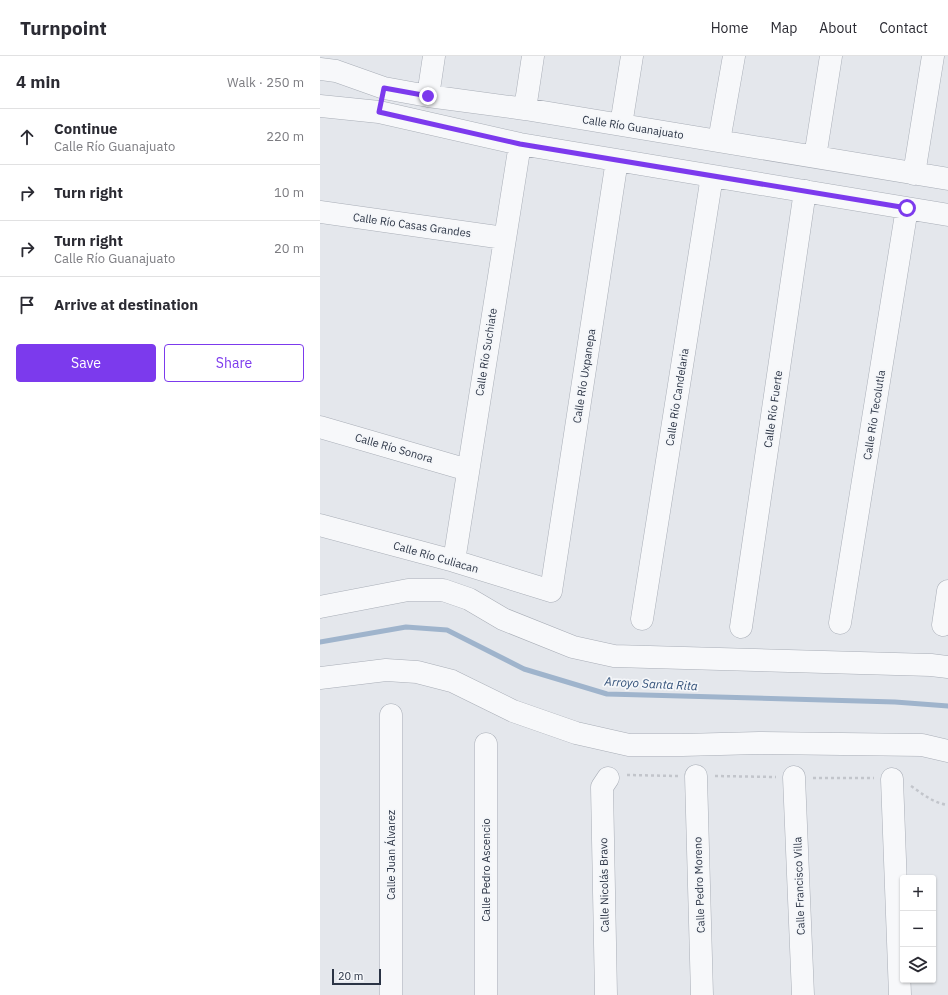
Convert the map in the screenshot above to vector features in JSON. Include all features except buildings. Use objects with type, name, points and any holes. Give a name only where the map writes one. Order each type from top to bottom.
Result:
[{"type":"street","points":[[428,96],[434,56]]},
{"type":"street","points":[[525,109],[533,56]]},
{"type":"street","points":[[621,125],[632,56]]},
{"type":"street","points":[[719,142],[734,56]]},
{"type":"street","points":[[815,157],[831,56]]},
{"type":"street","points":[[914,174],[933,56]]},
{"type":"street","name":"Calle Río Guanajuato","points":[[331,65],[384,88],[428,96],[525,109],[948,179]]},
{"type":"street","points":[[379,112],[384,88]]},
{"type":"street","points":[[320,106],[379,112],[520,144],[948,214]]},
{"type":"street","name":"Calle Río Suchiate","points":[[454,561],[520,144]]},
{"type":"street","name":"Calle Río Uxpanepa","points":[[551,591],[617,160]]},
{"type":"street","name":"Calle Río Candelaria","points":[[642,619],[712,176]]},
{"type":"street","name":"Calle Río Fuerte","points":[[741,627],[805,191]]},
{"type":"street","name":"Calle Río Tecolutla","points":[[840,623],[907,208]]},
{"type":"street","name":"Calle Río Casas Grandes","points":[[320,212],[504,238]]},
{"type":"street","name":"Calle Río Sonora","points":[[320,427],[468,470]]},
{"type":"street","name":"Calle Río Culiacan","points":[[320,525],[454,561],[551,591]]},
{"type":"street","points":[[320,607],[408,590],[443,590],[469,599],[503,619],[573,647],[614,656],[930,665],[948,667]]},
{"type":"street","points":[[943,626],[948,591]]},
{"type":"street","points":[[320,678],[386,670],[417,672],[452,681],[513,711],[569,731],[629,746],[682,746],[759,743],[899,745],[922,746],[948,751]]},
{"type":"street","name":"Calle Juan Álvarez","points":[[391,715],[391,995]]},
{"type":"street","name":"Calle Pedro Ascencio","points":[[486,744],[486,995]]},
{"type":"street","name":"Calle Pedro Moreno","points":[[696,776],[702,995]]},
{"type":"street","name":"Calle Francisco Villa","points":[[794,777],[803,995]]},
{"type":"street","name":"Calle Nicolás Bravo","points":[[606,995],[602,787],[608,778]]},
{"type":"street","points":[[892,779],[900,995]]},
{"type":"waterway","name":"Arroyo Santa Rita","points":[[320,642],[406,627],[447,630],[524,669],[607,694],[895,702],[948,706]]},
{"type":"route","points":[[428,96],[384,88],[379,112],[520,144],[907,208]]}]
